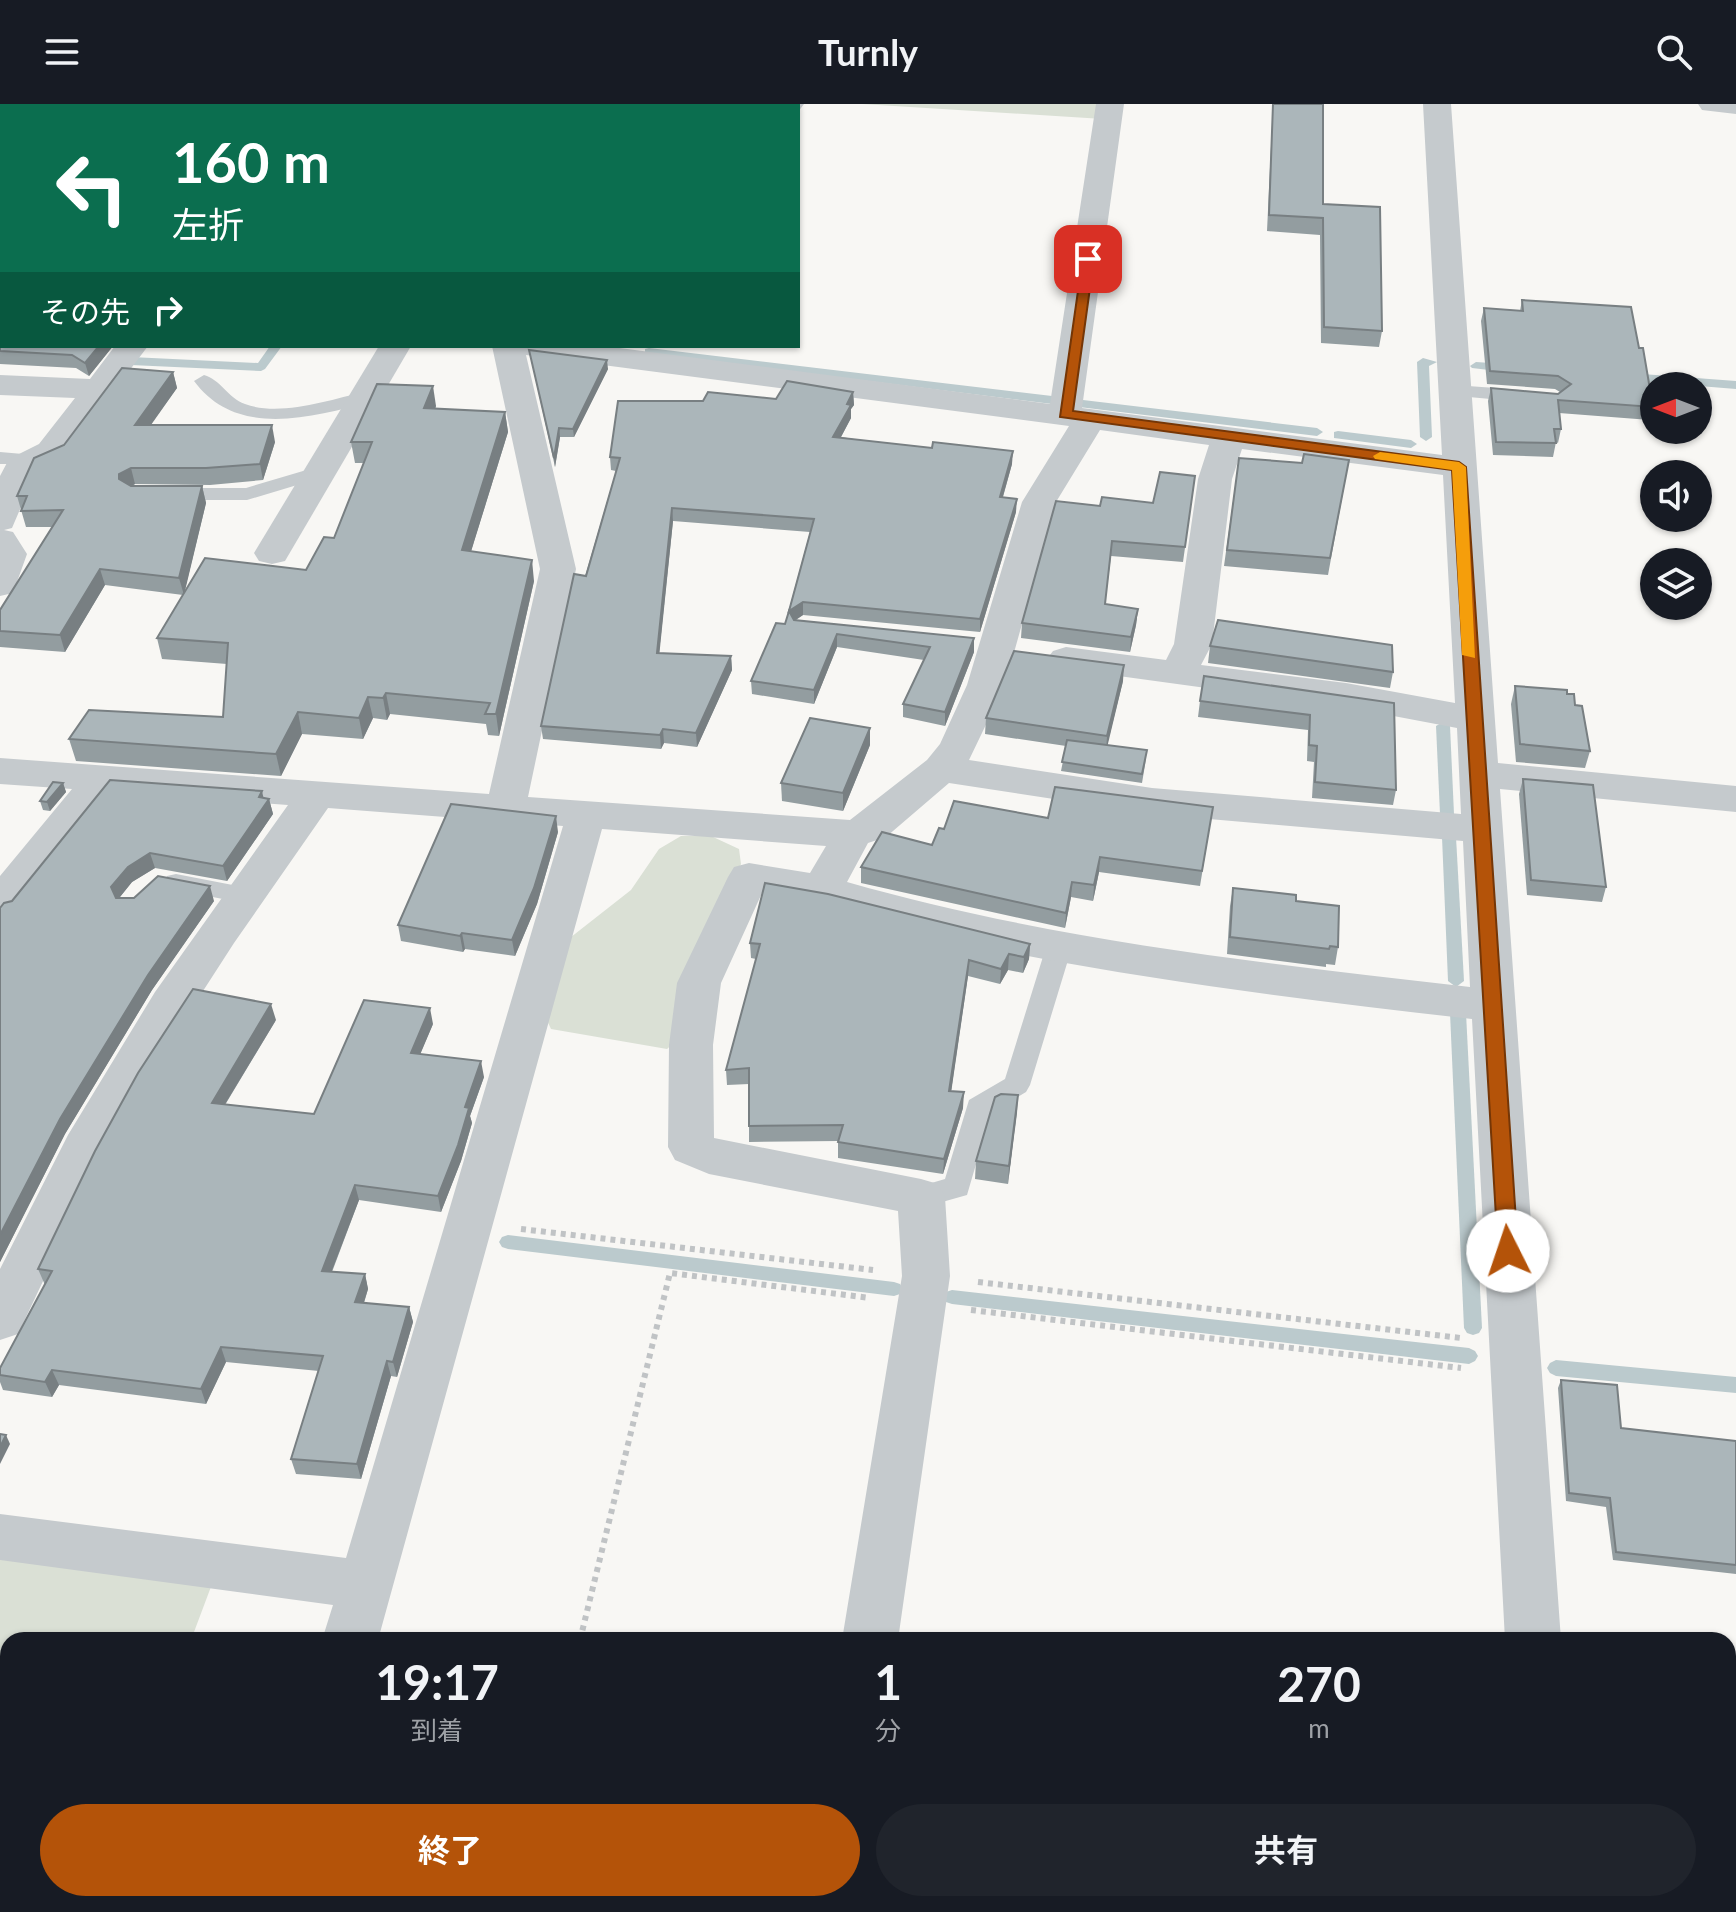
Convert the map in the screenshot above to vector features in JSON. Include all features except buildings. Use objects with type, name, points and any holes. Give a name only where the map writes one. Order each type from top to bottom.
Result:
[{"type":"street","points":[[0,771],[853,834],[872,827],[941,769],[958,748],[986,685],[988,645],[1039,502],[1078,416],[1110,104]]},
{"type":"street","points":[[1437,104],[1532,1632]]},
{"type":"street","points":[[1712,104],[1736,106]]},
{"type":"street","points":[[0,521],[11,462],[51,451],[130,348]]},
{"type":"street","points":[[272,553],[394,348]]},
{"type":"street","points":[[505,810],[558,569],[508,348]]},
{"type":"street","points":[[567,348],[622,351],[1459,467]]},
{"type":"street","points":[[0,385],[98,389]]},
{"type":"street","points":[[1178,673],[1193,644],[1215,479],[1229,436]]},
{"type":"street","points":[[0,540],[9,554],[0,585]]},
{"type":"street","points":[[988,645],[1346,695],[1474,719]]},
{"type":"street","points":[[941,769],[1152,801],[1481,829]]},
{"type":"street","points":[[1477,774],[1736,799]]},
{"type":"street","points":[[0,904],[103,778]]},
{"type":"street","points":[[0,1320],[69,1176],[124,1077],[243,895],[318,794]]},
{"type":"street","points":[[352,1632],[586,815]]},
{"type":"street","points":[[822,889],[853,834]]},
{"type":"street","points":[[871,1632],[926,1276],[921,1197],[709,1156],[691,1147],[691,1045],[699,983],[749,877],[822,889],[958,927],[1059,947],[1219,974],[1491,1005]]},
{"type":"street","points":[[0,1537],[366,1585]]},
{"type":"lane","points":[[204,381],[229,405],[259,411],[303,411],[364,398]]},
{"type":"lane","points":[[1454,391],[1541,397]]},
{"type":"lane","points":[[149,493],[247,494],[320,472]]},
{"type":"lane","points":[[147,887],[156,879],[243,895]]},
{"type":"lane","points":[[921,1197],[957,1187],[979,1107],[1017,1085],[1059,947]]},
{"type":"path","points":[[469,1223],[1514,1344]]},
{"type":"shaded area","points":[[862,104],[1106,104],[1103,119]]},
{"type":"shaded area","points":[[681,836],[711,836],[739,849],[741,864],[680,1000],[680,1037],[667,1049],[551,1029],[545,1016],[566,941],[631,890],[659,849]]},
{"type":"shaded area","points":[[0,1556],[212,1584],[194,1632],[0,1632]]},
{"type":"waterway","points":[[131,361],[261,367],[275,348]]},
{"type":"waterway","points":[[649,351],[1052,400]]},
{"type":"waterway","points":[[1426,437],[1423,362],[1431,362]]},
{"type":"waterway","points":[[1476,366],[1506,368]]},
{"type":"waterway","points":[[1629,377],[1736,385]]},
{"type":"waterway","points":[[1083,404],[1317,432]]},
{"type":"waterway","points":[[1338,435],[1411,444]]},
{"type":"waterway","points":[[1443,726],[1447,814]]},
{"type":"waterway","points":[[1449,837],[1456,981]]},
{"type":"waterway","points":[[1458,1013],[1473,1328]]},
{"type":"waterway","points":[[508,1242],[894,1289]]},
{"type":"waterway","points":[[952,1297],[1469,1356]]},
{"type":"waterway","points":[[1556,1368],[1736,1385]]},
{"type":"slow traffic","points":[[1380,456],[1459,467],[1470,655]]},
{"type":"route","points":[[1088,259],[1065,414],[1459,467],[1508,1251]]}]
